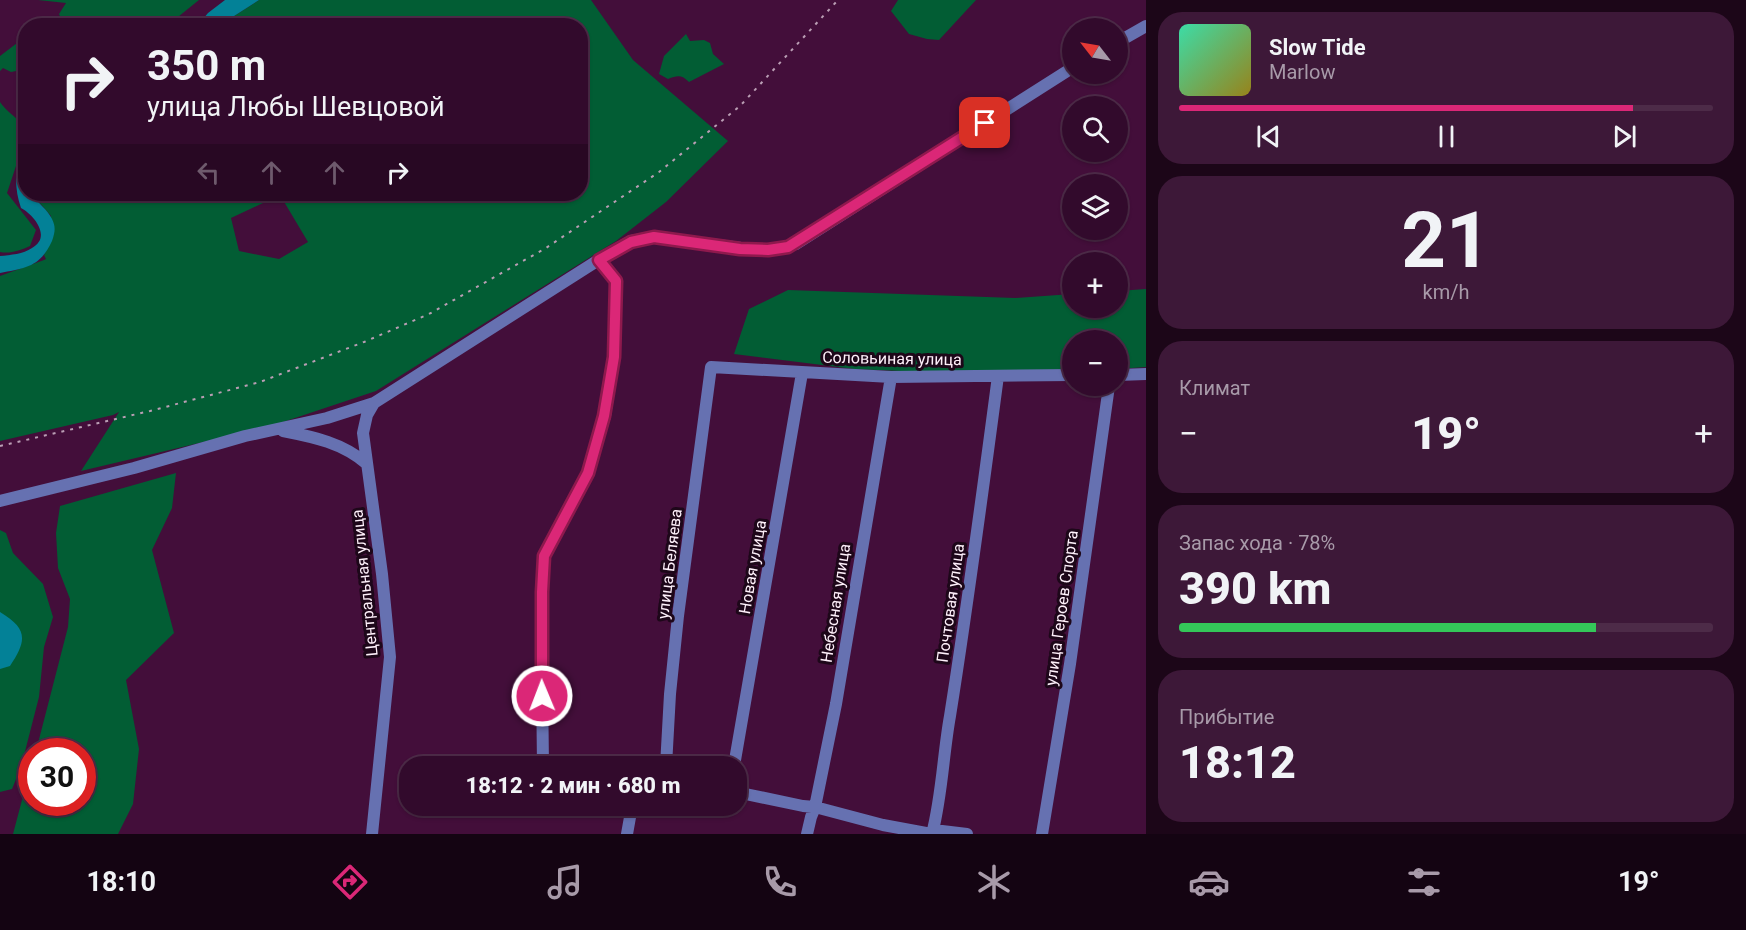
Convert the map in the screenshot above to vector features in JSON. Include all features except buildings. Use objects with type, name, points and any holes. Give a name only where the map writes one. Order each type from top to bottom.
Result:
[{"type":"street","points":[[1128,36],[1146,26]]},
{"type":"street","points":[[0,501],[134,468],[245,436],[279,430],[374,403],[631,242],[654,237],[757,250],[778,249],[796,244],[1062,74]]},
{"type":"street","points":[[543,756],[541,603],[544,556],[588,473],[604,416],[614,357],[616,281],[599,260]]},
{"type":"street","name":"Соловьиная улица","points":[[711,367],[891,377],[1062,375]]},
{"type":"street","name":"улица Беляева","points":[[667,756],[678,616],[711,367]]},
{"type":"street","name":"Новая улица","points":[[736,756],[802,373]]},
{"type":"street","points":[[1128,375],[1146,374]]},
{"type":"street","name":"Почтовая улица","points":[[932,833],[963,636],[998,376]]},
{"type":"street","name":"Небесная улица","points":[[807,834],[816,807],[836,704],[852,598],[891,377]]},
{"type":"street","name":"улица Героев Спорта","points":[[1042,834],[1070,664],[1108,396]]},
{"type":"street","name":"Центральная улица","points":[[372,834],[390,657],[364,425],[374,403]]},
{"type":"street","points":[[279,430],[313,436],[344,447],[367,464]]},
{"type":"street","points":[[747,794],[803,807],[816,807],[926,834],[942,831],[967,834]]},
{"type":"street","points":[[627,834],[630,816]]},
{"type":"green space","points":[[38,0],[199,0],[177,18],[61,18],[59,14],[66,3]]},
{"type":"green space","points":[[259,0],[591,0],[633,60],[728,141],[666,202],[616,241],[376,391],[271,426],[81,471],[119,412],[0,441],[0,276],[46,259],[44,255],[49,245],[51,216],[38,201],[267,201],[231,218],[239,251],[279,259],[308,242],[284,201],[588,201],[588,18],[231,18]]},
{"type":"green space","points":[[898,0],[976,0],[939,40],[909,34],[891,11]]},
{"type":"green space","points":[[686,34],[690,41],[704,40],[710,43],[713,54],[724,64],[689,82],[680,76],[668,79],[659,74],[664,56]]},
{"type":"green space","points":[[18,42],[18,72],[11,72],[3,68],[0,71],[0,56]]},
{"type":"green space","points":[[0,102],[18,120],[18,160],[7,193],[36,230],[30,246],[0,252]]},
{"type":"green space","points":[[1146,289],[1146,367],[1128,368],[1128,330],[1062,330],[1062,370],[948,373],[854,369],[734,354],[749,309],[788,290],[1015,298],[1062,295],[1062,318],[1128,318],[1128,290]]},
{"type":"green space","points":[[176,473],[172,508],[152,550],[174,633],[126,680],[139,749],[133,804],[118,834],[13,834],[18,815],[96,816],[96,738],[39,738],[68,627],[70,599],[58,568],[56,533],[60,506]]},
{"type":"green space","points":[[0,530],[6,533],[13,553],[43,584],[53,617],[44,647],[39,697],[28,738],[18,738],[18,774],[12,789],[0,792]]},
{"type":"water","points":[[225,0],[259,0],[231,18],[204,18]]},
{"type":"water","points":[[18,161],[18,197],[16,179]]},
{"type":"water","points":[[19,201],[38,201],[48,212],[55,227],[52,241],[42,256],[31,265],[0,273],[0,256],[28,250],[41,238],[41,232],[35,221],[21,208]]},
{"type":"water","points":[[0,612],[16,624],[22,636],[22,642],[10,666],[0,669]]},
{"type":"railway","points":[[0,446],[150,411],[260,382],[429,314],[546,248],[659,172],[740,106],[838,0]]},
{"type":"route","points":[[542,696],[544,556],[588,473],[604,416],[614,357],[616,281],[599,260],[631,242],[654,237],[740,249],[768,250],[788,247],[985,123]]}]
